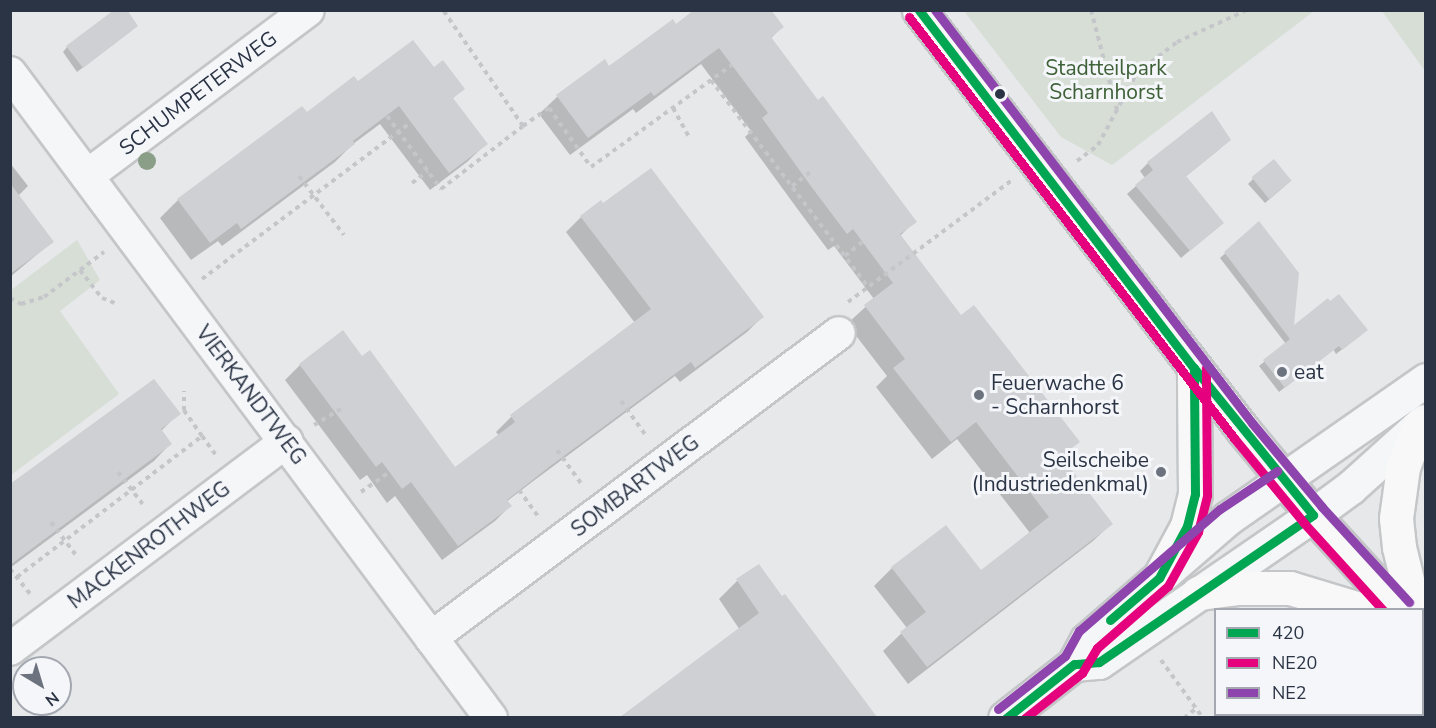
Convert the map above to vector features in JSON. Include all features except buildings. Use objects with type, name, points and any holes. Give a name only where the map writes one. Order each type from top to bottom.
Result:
[{"type":"main road","points":[[919,10],[1194,368],[1284,481],[1312,515],[1399,608]]},
{"type":"main road","points":[[1159,578],[1187,526],[1195,494],[1194,368]]},
{"type":"main road","points":[[1410,608],[1411,596],[1399,547],[1396,518],[1403,467],[1422,423]]},
{"type":"main road","points":[[1198,593],[1237,588],[1290,588],[1360,608]]},
{"type":"street","name":"SCHUMPETERWEG","points":[[87,176],[308,10]]},
{"type":"street","name":"VIERKANDTWEG","points":[[10,73],[287,441],[490,717]]},
{"type":"street","name":"SOMBARTWEG","points":[[430,638],[665,463],[841,320]]},
{"type":"street","points":[[1005,717],[1074,664],[1087,640],[1228,518],[1284,481],[1425,380]]},
{"type":"street","points":[[1074,664],[1099,662],[1351,488],[1422,423]]},
{"type":"street","name":"MACKENROTHWEG","points":[[10,649],[287,441]]},
{"type":"path","points":[[443,10],[524,126]]},
{"type":"path","points":[[1091,10],[1117,110]]},
{"type":"path","points":[[1073,164],[1098,145],[1137,73],[1169,48],[1247,10]]},
{"type":"path","points":[[387,116],[441,189],[549,108],[591,167],[732,65]]},
{"type":"path","points":[[711,80],[868,287]]},
{"type":"path","points":[[674,108],[690,139]]},
{"type":"path","points":[[178,297],[411,122]]},
{"type":"path","points":[[412,183],[428,171]]},
{"type":"path","points":[[792,186],[812,171]]},
{"type":"path","points":[[299,176],[344,235]]},
{"type":"path","points":[[841,320],[868,287],[1011,180]]},
{"type":"path","points":[[10,298],[21,303],[44,297],[129,233]]},
{"type":"path","points":[[845,256],[862,242]]},
{"type":"path","points":[[80,270],[102,298],[115,303]]},
{"type":"path","points":[[17,577],[202,436],[184,410],[184,391]]},
{"type":"path","points":[[621,401],[665,463]]},
{"type":"path","points":[[557,450],[601,511]]},
{"type":"path","points":[[118,472],[147,510]]},
{"type":"path","points":[[51,522],[80,561]]},
{"type":"path","points":[[10,569],[32,597]]},
{"type":"path","points":[[1161,660],[1203,717]]},
{"type":"path","points":[[1184,717],[1197,708]]},
{"type":"green space","name":"Stadtteilpark Scharnhorst","points":[[964,11],[1314,11],[1112,165],[1061,137]]},
{"type":"green space","points":[[1382,11],[1425,11],[1425,71]]},
{"type":"green space","points":[[77,240],[100,280],[60,311],[119,394],[11,475],[11,290]]},
{"type":"transit line","name":"420","points":[[919,10],[1194,368],[1313,515],[1099,662],[1074,664],[1006,718]]},
{"type":"transit line","name":"NE2","points":[[935,10],[1252,423],[1322,507],[1409,602]]},
{"type":"transit line","name":"NE20","points":[[909,17],[1234,438],[1304,523],[1381,608]]},
{"type":"transit line","name":"420","points":[[1110,620],[1159,578],[1187,526],[1195,494],[1194,368]]},
{"type":"transit line","name":"NE20","points":[[1025,718],[1082,673],[1097,648],[1168,586],[1198,532],[1207,495],[1206,368]]},
{"type":"transit line","name":"NE2","points":[[998,709],[1065,656],[1079,631],[1220,509],[1277,471]]},
{"type":"place","name":"eat","points":[[1282,372]]},
{"type":"place","name":"Feuerwache 6 - Scharnhorst","points":[[979,395]]},
{"type":"place","name":"Seilscheibe (Industriedenkmal)","points":[[1161,472]]}]
